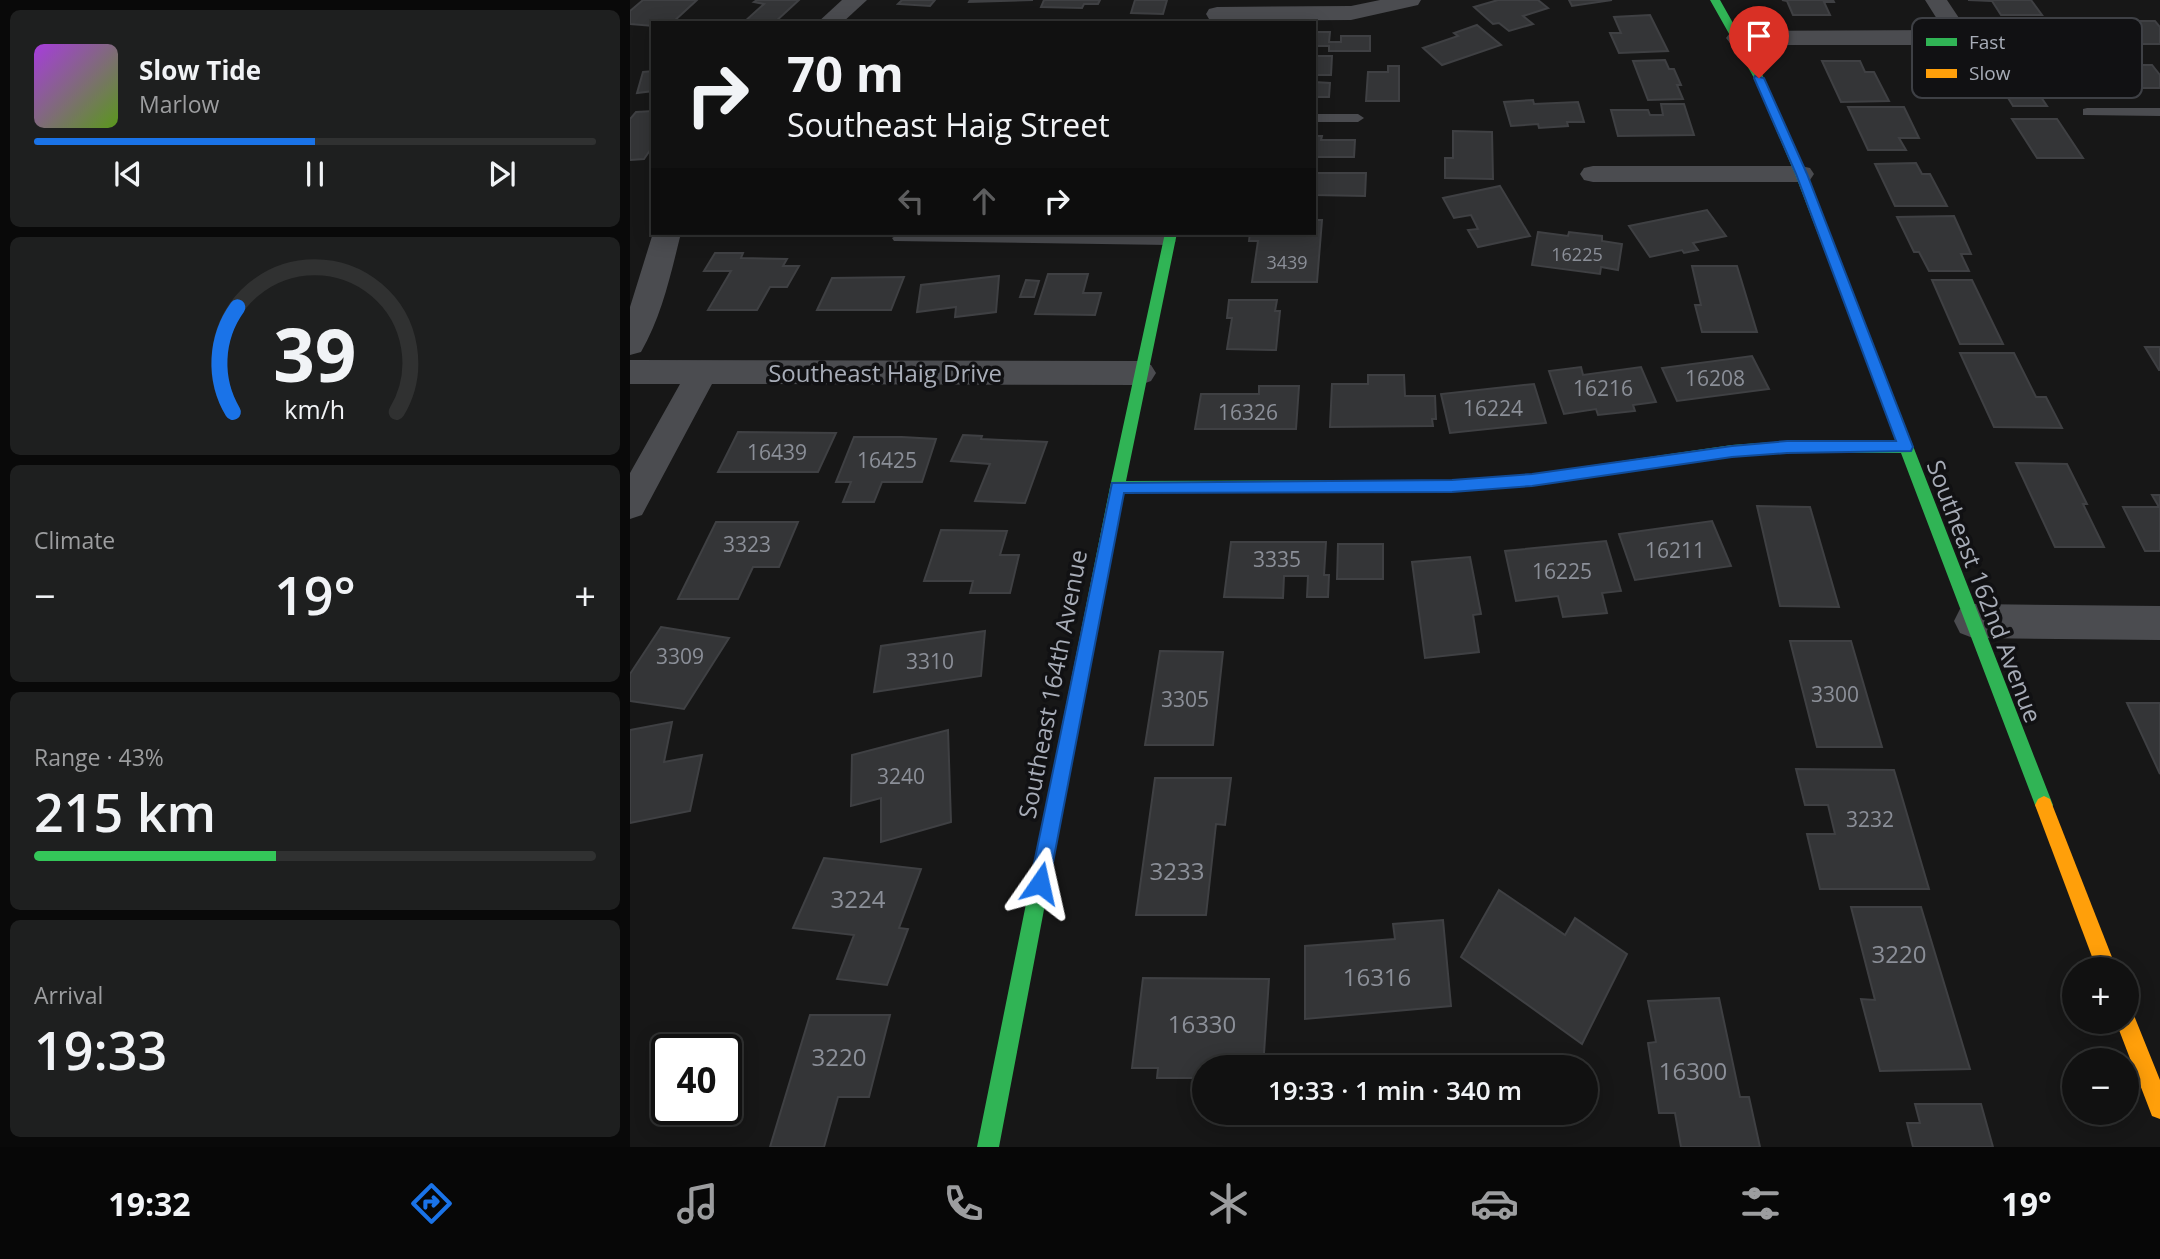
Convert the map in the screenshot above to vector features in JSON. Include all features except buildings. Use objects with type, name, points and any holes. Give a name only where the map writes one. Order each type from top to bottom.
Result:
[{"type":"street","points":[[830,21],[856,0]]},
{"type":"street","points":[[1218,12],[1350,13],[1410,0]]},
{"type":"street","name":"Southeast 162nd Avenue","points":[[1715,0],[1759,78],[1801,174],[2102,957]]},
{"type":"street","points":[[1936,0],[1947,18]]},
{"type":"street","points":[[1738,38],[1912,37]]},
{"type":"street","points":[[1592,174],[1801,174]]},
{"type":"street","points":[[630,344],[650,295],[666,235]]},
{"type":"street","name":"Southeast 164th Avenue","points":[[988,1147],[1117,487],[1170,237]]},
{"type":"street","name":"Southeast Haig Drive","points":[[630,372],[1140,373]]},
{"type":"street","points":[[630,505],[704,372]]},
{"type":"street","points":[[1117,487],[1452,486],[1532,480],[1745,450],[1811,446],[1905,447]]},
{"type":"street","points":[[1973,621],[2160,622]]},
{"type":"street","points":[[2131,1034],[2160,1108]]},
{"type":"lane","points":[[2087,112],[2160,112]]},
{"type":"lane","points":[[1316,118],[1357,118]]},
{"type":"lane","points":[[899,238],[1170,237]]},
{"type":"traffic: fast","points":[[1715,0],[1759,78],[1801,174],[2044,805]]},
{"type":"traffic: fast","points":[[988,1147],[1117,487],[1171,235]]},
{"type":"traffic: fast","points":[[1117,487],[1452,486],[1532,480],[1732,451],[1787,447],[1905,447]]},
{"type":"traffic: slow","points":[[2044,805],[2102,957]]},
{"type":"traffic: slow","points":[[2131,1034],[2160,1108]]},
{"type":"route","points":[[1040,883],[1117,487],[1452,486],[1532,480],[1732,452],[1787,447],[1905,447],[1801,174],[1759,78]]}]
